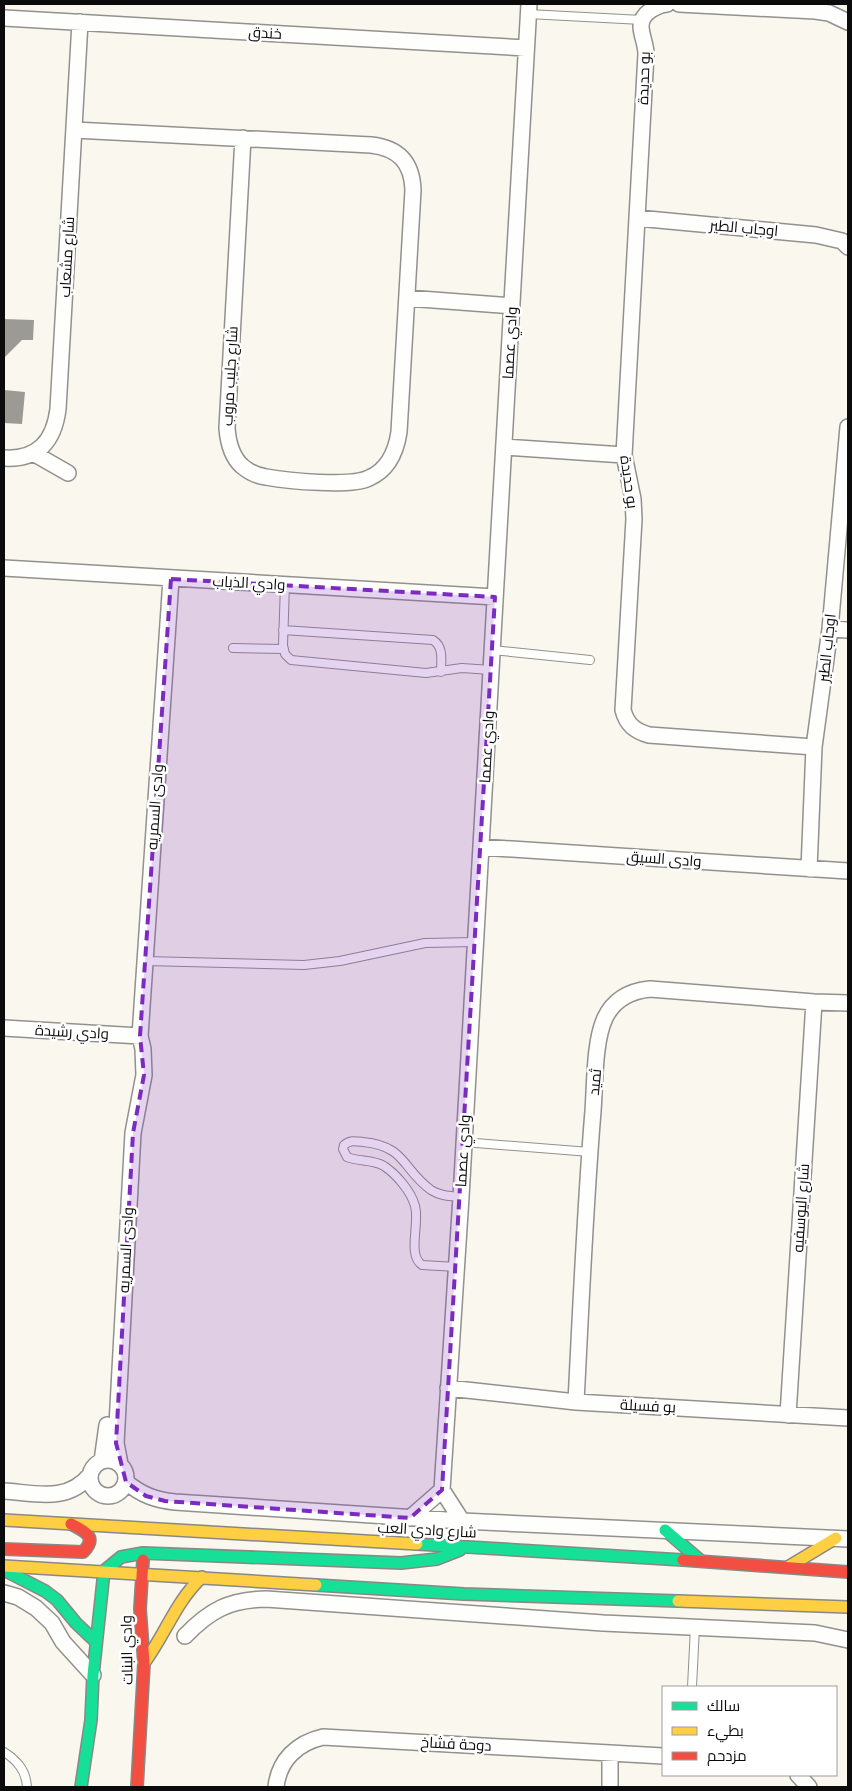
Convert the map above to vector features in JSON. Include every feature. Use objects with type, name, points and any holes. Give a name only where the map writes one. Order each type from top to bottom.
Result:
[{"type":"street","points":[[642,20],[651,10],[667,4]]},
{"type":"street","points":[[679,4],[815,11],[829,13],[848,22]]},
{"type":"street","name":"وادي عصما","points":[[442,1490],[457,1267],[529,9]]},
{"type":"street","name":"خندق","points":[[4,18],[526,48]]},
{"type":"street","name":"بو حديدة","points":[[642,20],[641,27],[646,54],[624,455],[633,499],[634,519],[622,703],[625,717],[628,723],[639,732],[649,735],[814,747]]},
{"type":"street","name":"شارع مشعاب","points":[[33,453],[47,442],[56,427],[58,409],[80,22]]},
{"type":"street","name":"شارع جليب مروب","points":[[74,130],[243,138],[382,146],[402,158],[409,167],[413,190],[399,432],[397,446],[391,460],[382,471],[356,483],[265,477],[252,473],[241,465],[233,454],[228,441],[227,428],[243,138]]},
{"type":"street","name":"اوجاب الطير","points":[[637,218],[816,235],[842,241],[848,247]]},
{"type":"street","points":[[407,298],[512,306]]},
{"type":"street","name":"اوجاب الطير","points":[[809,869],[814,747],[830,629],[848,427]]},
{"type":"street","points":[[504,446],[624,455]]},
{"type":"street","points":[[4,458],[16,459],[33,453],[68,473]]},
{"type":"street","name":"وادي الذياب","points":[[4,568],[495,597]]},
{"type":"street","name":"وادى السمريه","points":[[120,1464],[116,1443],[133,1133],[144,1074],[140,1036],[171,579]]},
{"type":"street","points":[[830,629],[848,630]]},
{"type":"street","name":"وادى السيق","points":[[481,847],[848,871]]},
{"type":"street","name":"ثميد","points":[[576,1402],[590,1152],[599,1038],[604,1019],[609,1010],[624,996],[636,990],[650,989],[848,1003]]},
{"type":"street","name":"شارع اليوسفيه","points":[[788,1415],[814,1002]]},
{"type":"street","name":"وادي رشيدة","points":[[4,1028],[140,1036]]},
{"type":"street","name":"وادى السمريه","points":[[102,1461],[107,1434],[123,1145],[133,1077],[134,1053],[140,1036]]},
{"type":"street","name":"بو فسيلة","points":[[448,1388],[576,1402],[848,1418]]},
{"type":"street","points":[[108,1460],[120,1464],[127,1475],[126,1482],[120,1492],[108,1497],[96,1492],[90,1481],[92,1469],[102,1461],[108,1460]]},
{"type":"street","points":[[4,1491],[61,1494],[78,1487],[90,1475]]},
{"type":"street","points":[[126,1482],[146,1496],[165,1501],[462,1521],[842,1539]]},
{"type":"street","points":[[410,1518],[442,1490],[462,1521]]},
{"type":"street","name":"شارع وادي العب","points":[[4,1520],[848,1572]]},
{"type":"street","points":[[4,1549],[83,1552],[89,1546],[90,1538],[86,1531],[71,1524]]},
{"type":"street","points":[[117,1527],[136,1536],[143,1553]]},
{"type":"street","points":[[665,1530],[701,1562]]},
{"type":"street","points":[[788,1567],[842,1539]]},
{"type":"street","points":[[104,1571],[120,1556],[143,1553],[401,1564],[437,1559],[466,1547]]},
{"type":"street","name":"وادي البنات","points":[[137,1787],[144,1663],[140,1609],[143,1553]]},
{"type":"street","points":[[4,1566],[464,1594],[848,1607]]},
{"type":"street","points":[[4,1570],[45,1591],[57,1600],[76,1623],[96,1642]]},
{"type":"street","name":"وادي البنات","points":[[81,1787],[91,1720],[93,1676],[104,1571]]},
{"type":"street","points":[[144,1663],[162,1638],[178,1604],[202,1577]]},
{"type":"street","points":[[4,1593],[18,1597],[36,1608],[52,1623],[63,1642],[93,1676]]},
{"type":"street","points":[[185,1636],[209,1613],[224,1606],[245,1600],[266,1599],[593,1622],[815,1633],[848,1640]]},
{"type":"street","name":"دوحة فشاخ","points":[[276,1787],[278,1774],[288,1756],[304,1744],[323,1737],[662,1756]]},
{"type":"street","points":[[610,1754],[610,1787]]},
{"type":"street","points":[[799,1776],[809,1787]]},
{"type":"lane","points":[[529,9],[642,20]]},
{"type":"lane","points":[[285,584],[283,649],[288,657],[296,662],[426,674],[462,668],[491,670]]},
{"type":"lane","points":[[283,630],[429,639],[437,643],[442,651],[441,672]]},
{"type":"lane","points":[[233,648],[283,649]]},
{"type":"lane","points":[[492,650],[590,660]]},
{"type":"lane","points":[[145,961],[304,965],[340,961],[418,944],[475,942]]},
{"type":"lane","points":[[457,1267],[422,1265],[418,1262],[414,1253],[417,1217],[412,1198],[406,1189],[382,1165],[346,1157],[344,1145],[352,1141],[384,1146],[397,1154],[430,1189],[443,1195],[461,1197]]},
{"type":"lane","points":[[463,1142],[590,1152]]},
{"type":"lane","points":[[692,1686],[695,1627]]},
{"type":"lane","points":[[4,1752],[15,1760],[24,1772],[27,1787]]},
{"type":"highlighted area","points":[[171,579],[495,597],[442,1490],[410,1518],[165,1501],[146,1496],[126,1482],[116,1443],[133,1133],[144,1075],[140,1036]]},
{"type":"building","points":[[4,319],[34,320],[33,340],[22,340],[4,358]]},
{"type":"building","points":[[4,390],[25,392],[22,424],[4,423]]},
{"type":"traffic: fast","points":[[665,1530],[701,1561]]},
{"type":"traffic: fast","points":[[417,1544],[683,1560]]},
{"type":"traffic: fast","points":[[104,1571],[121,1557],[143,1553],[401,1563],[437,1559],[460,1550]]},
{"type":"traffic: fast","points":[[4,1570],[45,1591],[57,1600],[76,1623],[96,1642]]},
{"type":"traffic: fast","points":[[81,1787],[91,1720],[93,1675],[104,1571]]},
{"type":"traffic: fast","points":[[316,1585],[464,1594],[678,1601]]},
{"type":"traffic: slow","points":[[4,1520],[417,1544]]},
{"type":"traffic: slow","points":[[788,1567],[836,1538]]},
{"type":"traffic: slow","points":[[4,1566],[316,1585]]},
{"type":"traffic: slow","points":[[144,1663],[178,1607],[202,1577]]},
{"type":"traffic: slow","points":[[678,1601],[848,1607]]},
{"type":"traffic: jam","points":[[4,1549],[83,1552],[89,1542],[88,1535],[71,1524]]},
{"type":"traffic: jam","points":[[137,1787],[144,1663],[140,1609],[143,1560]]},
{"type":"traffic: jam","points":[[683,1560],[848,1572]]}]
